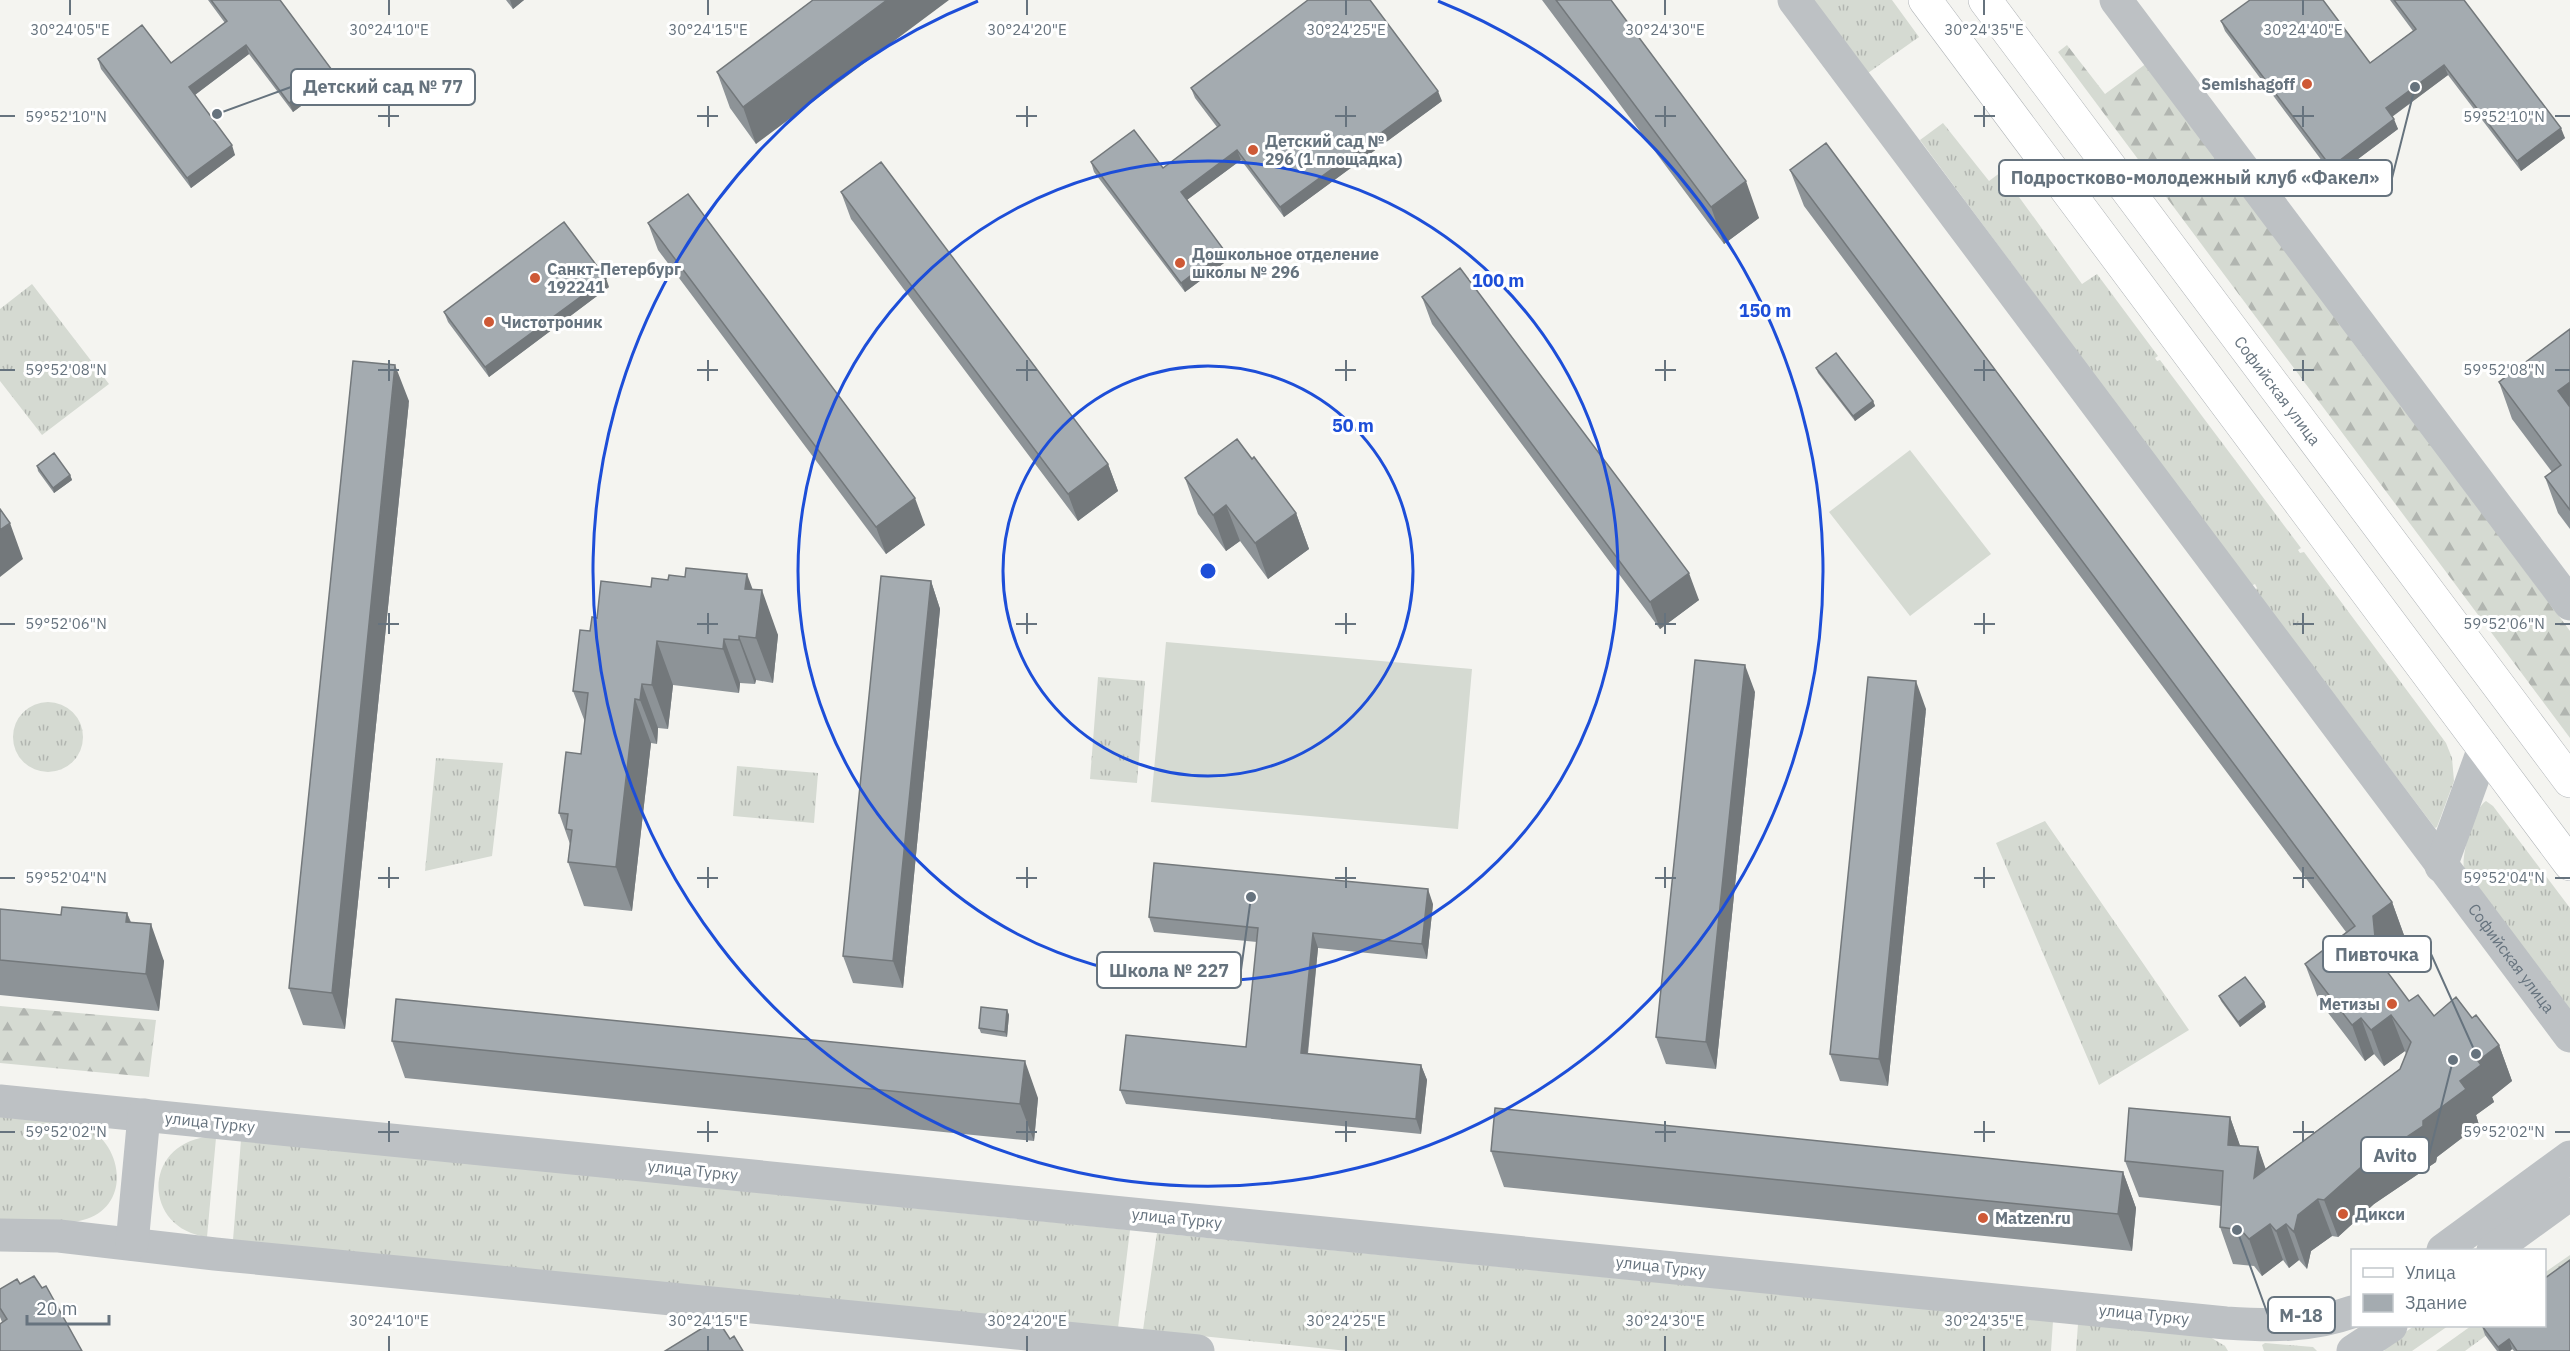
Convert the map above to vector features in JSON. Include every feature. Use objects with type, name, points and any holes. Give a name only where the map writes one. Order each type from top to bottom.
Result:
[{"type":"main road","points":[[1925,0],[2570,864]]},
{"type":"main road","name":"Софийская улица","points":[[1985,0],[2570,781]]},
{"type":"street","name":"Софийская улица","points":[[1794,0],[2570,1036]]},
{"type":"street","points":[[2116,0],[2570,604]]},
{"type":"street","points":[[2441,866],[2484,748]]},
{"type":"street","name":"улица Турку","points":[[0,1101],[2226,1323],[2280,1326],[2333,1319],[2351,1312]]},
{"type":"street","points":[[132,1244],[144,1115]]},
{"type":"street","points":[[2446,1249],[2570,1157]]},
{"type":"street","points":[[2496,1249],[2570,1194]]},
{"type":"street","points":[[0,1235],[59,1236],[1198,1351]]},
{"type":"street","points":[[2226,1323],[2239,1338],[2246,1351]]},
{"type":"street","points":[[2353,1351],[2389,1327]]},
{"type":"green space","points":[[1813,0],[1892,0],[1919,37],[1868,73]]},
{"type":"green space","points":[[2067,45],[2105,94],[2147,63],[2570,631],[2570,738],[2058,52]]},
{"type":"green space","points":[[1943,123],[1989,181],[2001,172],[2082,284],[2097,274],[2158,356],[2155,358],[2157,361],[2160,360],[2301,548],[2298,550],[2300,553],[2304,552],[2446,743],[2452,758],[2454,781],[2437,827],[2435,828],[2255,590],[2257,588],[2255,584],[2251,586],[1920,140]]},
{"type":"green space","points":[[32,284],[109,384],[42,435],[0,381],[0,309]]},
{"type":"green space","points":[[1910,450],[1991,554],[1910,616],[1829,512]]},
{"type":"green space","points":[[1166,642],[1472,669],[1458,829],[1151,802]]},
{"type":"green space","points":[[1098,677],[1145,681],[1137,783],[1090,779]]},
{"type":"green space","points":[[48,702],[61,705],[73,712],[80,724],[83,737],[80,750],[73,762],[61,769],[48,772],[35,769],[23,762],[16,750],[13,737],[16,724],[23,712],[35,705]]},
{"type":"green space","points":[[436,758],[503,763],[492,856],[425,871]]},
{"type":"green space","points":[[737,766],[818,773],[814,823],[733,816]]},
{"type":"green space","points":[[2486,801],[2493,806],[2570,908],[2570,1013],[2464,869],[2464,853],[2469,832],[2481,805]]},
{"type":"green space","points":[[2045,821],[2189,1030],[2099,1085],[1996,843]]},
{"type":"green space","points":[[0,1006],[156,1020],[149,1077],[0,1063]]},
{"type":"green space","points":[[0,1117],[84,1125],[98,1135],[108,1147],[117,1176],[115,1190],[109,1203],[99,1213],[75,1222],[0,1221]]},
{"type":"green space","points":[[206,1137],[216,1138],[207,1237],[186,1231],[171,1219],[162,1204],[158,1187],[161,1170],[170,1155],[185,1144]]},
{"type":"green space","points":[[241,1140],[1130,1230],[1118,1328],[233,1240]]},
{"type":"green space","points":[[1157,1233],[2053,1321],[2051,1351],[1348,1351],[1143,1330]]},
{"type":"green space","points":[[2570,1255],[2570,1273],[2546,1291],[2546,1272]]},
{"type":"green space","points":[[2078,1324],[2210,1337],[2225,1346],[2228,1351],[2076,1351]]},
{"type":"green space","points":[[2413,1327],[2447,1327],[2412,1351],[2384,1351],[2387,1345]]},
{"type":"green space","points":[[2470,1327],[2498,1327],[2465,1351],[2436,1351]]},
{"type":"green space","points":[[2265,1343],[2313,1347],[2317,1351],[2264,1351],[2262,1345]]},
{"type":"building","points":[[211,0],[280,0],[332,70],[289,103],[246,45],[189,87],[232,145],[187,178],[98,59],[142,25],[171,63],[227,21]]},
{"type":"building","points":[[813,0],[887,0],[743,107],[717,72]]},
{"type":"building","name":"Детский сад № 296 (1 площадка)","points":[[1308,0],[1370,0],[1438,91],[1280,207],[1237,150],[1181,192],[1224,250],[1181,283],[1091,162],[1134,130],[1163,168],[1220,125],[1191,88]]},
{"type":"building","points":[[1556,0],[1611,0],[1746,181],[1711,207]]},
{"type":"building","points":[[2250,0],[2323,0],[2370,63],[2416,29],[2394,0],[2464,0],[2561,128],[2517,161],[2444,65],[2386,108],[2394,119],[2331,167],[2221,21]]},
{"type":"building","points":[[1826,143],[2392,902],[2373,916],[2377,958],[2409,1001],[2418,995],[2434,1016],[2456,997],[2472,1018],[2476,1015],[2499,1045],[2478,1061],[2481,1065],[2460,1081],[2466,1089],[2423,1121],[2423,1126],[2360,1168],[2324,1200],[2318,1199],[2298,1215],[2294,1232],[2286,1224],[2276,1231],[2270,1224],[2249,1239],[2241,1230],[2220,1227],[2223,1171],[2125,1161],[2129,1108],[2230,1117],[2228,1145],[2258,1147],[2254,1178],[2400,1069],[2411,1042],[2391,1015],[2371,1030],[2361,1018],[2352,1025],[2305,964],[2355,926],[1790,170]]},
{"type":"building","points":[[881,162],[1108,464],[1068,494],[841,192]]},
{"type":"building","points":[[688,194],[915,498],[876,527],[648,223]]},
{"type":"building","points":[[564,222],[606,278],[485,367],[444,312]]},
{"type":"building","points":[[1460,268],[1689,573],[1650,602],[1422,297]]},
{"type":"building","points":[[2570,329],[2570,382],[2558,391],[2570,407],[2570,510],[2545,477],[2561,465],[2499,382]]},
{"type":"building","points":[[1836,353],[1873,401],[1853,416],[1816,368]]},
{"type":"building","points":[[353,361],[395,365],[332,993],[289,988]]},
{"type":"building","points":[[1237,439],[1252,459],[1254,457],[1296,513],[1255,543],[1226,505],[1213,515],[1185,478]]},
{"type":"building","points":[[54,453],[70,475],[53,488],[37,466]]},
{"type":"building","points":[[0,509],[10,523],[0,530]]},
{"type":"building","points":[[686,568],[747,574],[745,589],[762,590],[756,638],[739,636],[739,640],[724,639],[723,649],[657,641],[652,685],[642,684],[640,700],[635,699],[616,867],[568,862],[572,830],[566,829],[568,814],[559,813],[566,752],[581,754],[588,693],[573,691],[580,630],[590,631],[592,617],[597,618],[601,581],[651,587],[652,578],[668,580],[669,575],[685,577]]},
{"type":"building","points":[[881,576],[931,581],[893,961],[843,956]]},
{"type":"building","points":[[1695,660],[1745,665],[1706,1042],[1656,1037]]},
{"type":"building","points":[[1868,677],[1916,681],[1879,1059],[1830,1054]]},
{"type":"building","points":[[1154,863],[1428,889],[1422,944],[1313,933],[1301,1053],[1421,1065],[1416,1119],[1120,1090],[1126,1035],[1246,1047],[1258,928],[1149,917]]},
{"type":"building","points":[[62,907],[127,913],[126,922],[151,924],[146,974],[0,960],[0,909],[61,915]]},
{"type":"building","points":[[2245,977],[2264,1002],[2238,1022],[2219,996]]},
{"type":"building","points":[[396,999],[1025,1061],[1020,1104],[392,1041]]},
{"type":"building","points":[[981,1007],[1007,1010],[1005,1032],[979,1028]]},
{"type":"building","points":[[1495,1108],[2123,1172],[2118,1214],[1491,1151]]},
{"type":"building","points":[[2570,1260],[2570,1351],[2517,1351],[2509,1339],[2498,1347],[2483,1327],[2546,1327],[2546,1278]]},
{"type":"building","points":[[34,1276],[42,1288],[46,1286],[82,1351],[0,1351],[0,1324],[7,1319],[0,1308],[0,1289],[17,1279],[20,1284]]},
{"type":"building","points":[[717,1319],[730,1339],[734,1336],[743,1351],[665,1351]]},
{"type":"place","name":"Semishagoff","points":[[2307,84]]},
{"type":"place","name":"Подростково-молодежный клуб «Факел»","points":[[2415,87]]},
{"type":"place","name":"Детский сад № 77","points":[[217,114]]},
{"type":"place","name":"Детский сад № 296 (1 площадка)","points":[[1253,150]]},
{"type":"place","name":"Дошкольное отделение школы № 296","points":[[1180,263]]},
{"type":"place","name":"Санкт-Петербург 192241","points":[[535,278]]},
{"type":"place","name":"Чистотроник","points":[[489,322]]},
{"type":"place","name":"Школа № 227","points":[[1251,897]]},
{"type":"place","name":"Метизы","points":[[2392,1004]]},
{"type":"place","name":"Пивточка","points":[[2476,1054]]},
{"type":"place","name":"Avito","points":[[2453,1060]]},
{"type":"place","name":"Дикси","points":[[2343,1214]]},
{"type":"place","name":"Matzen.ru","points":[[1983,1218]]},
{"type":"place","name":"M-18","points":[[2237,1230]]}]
